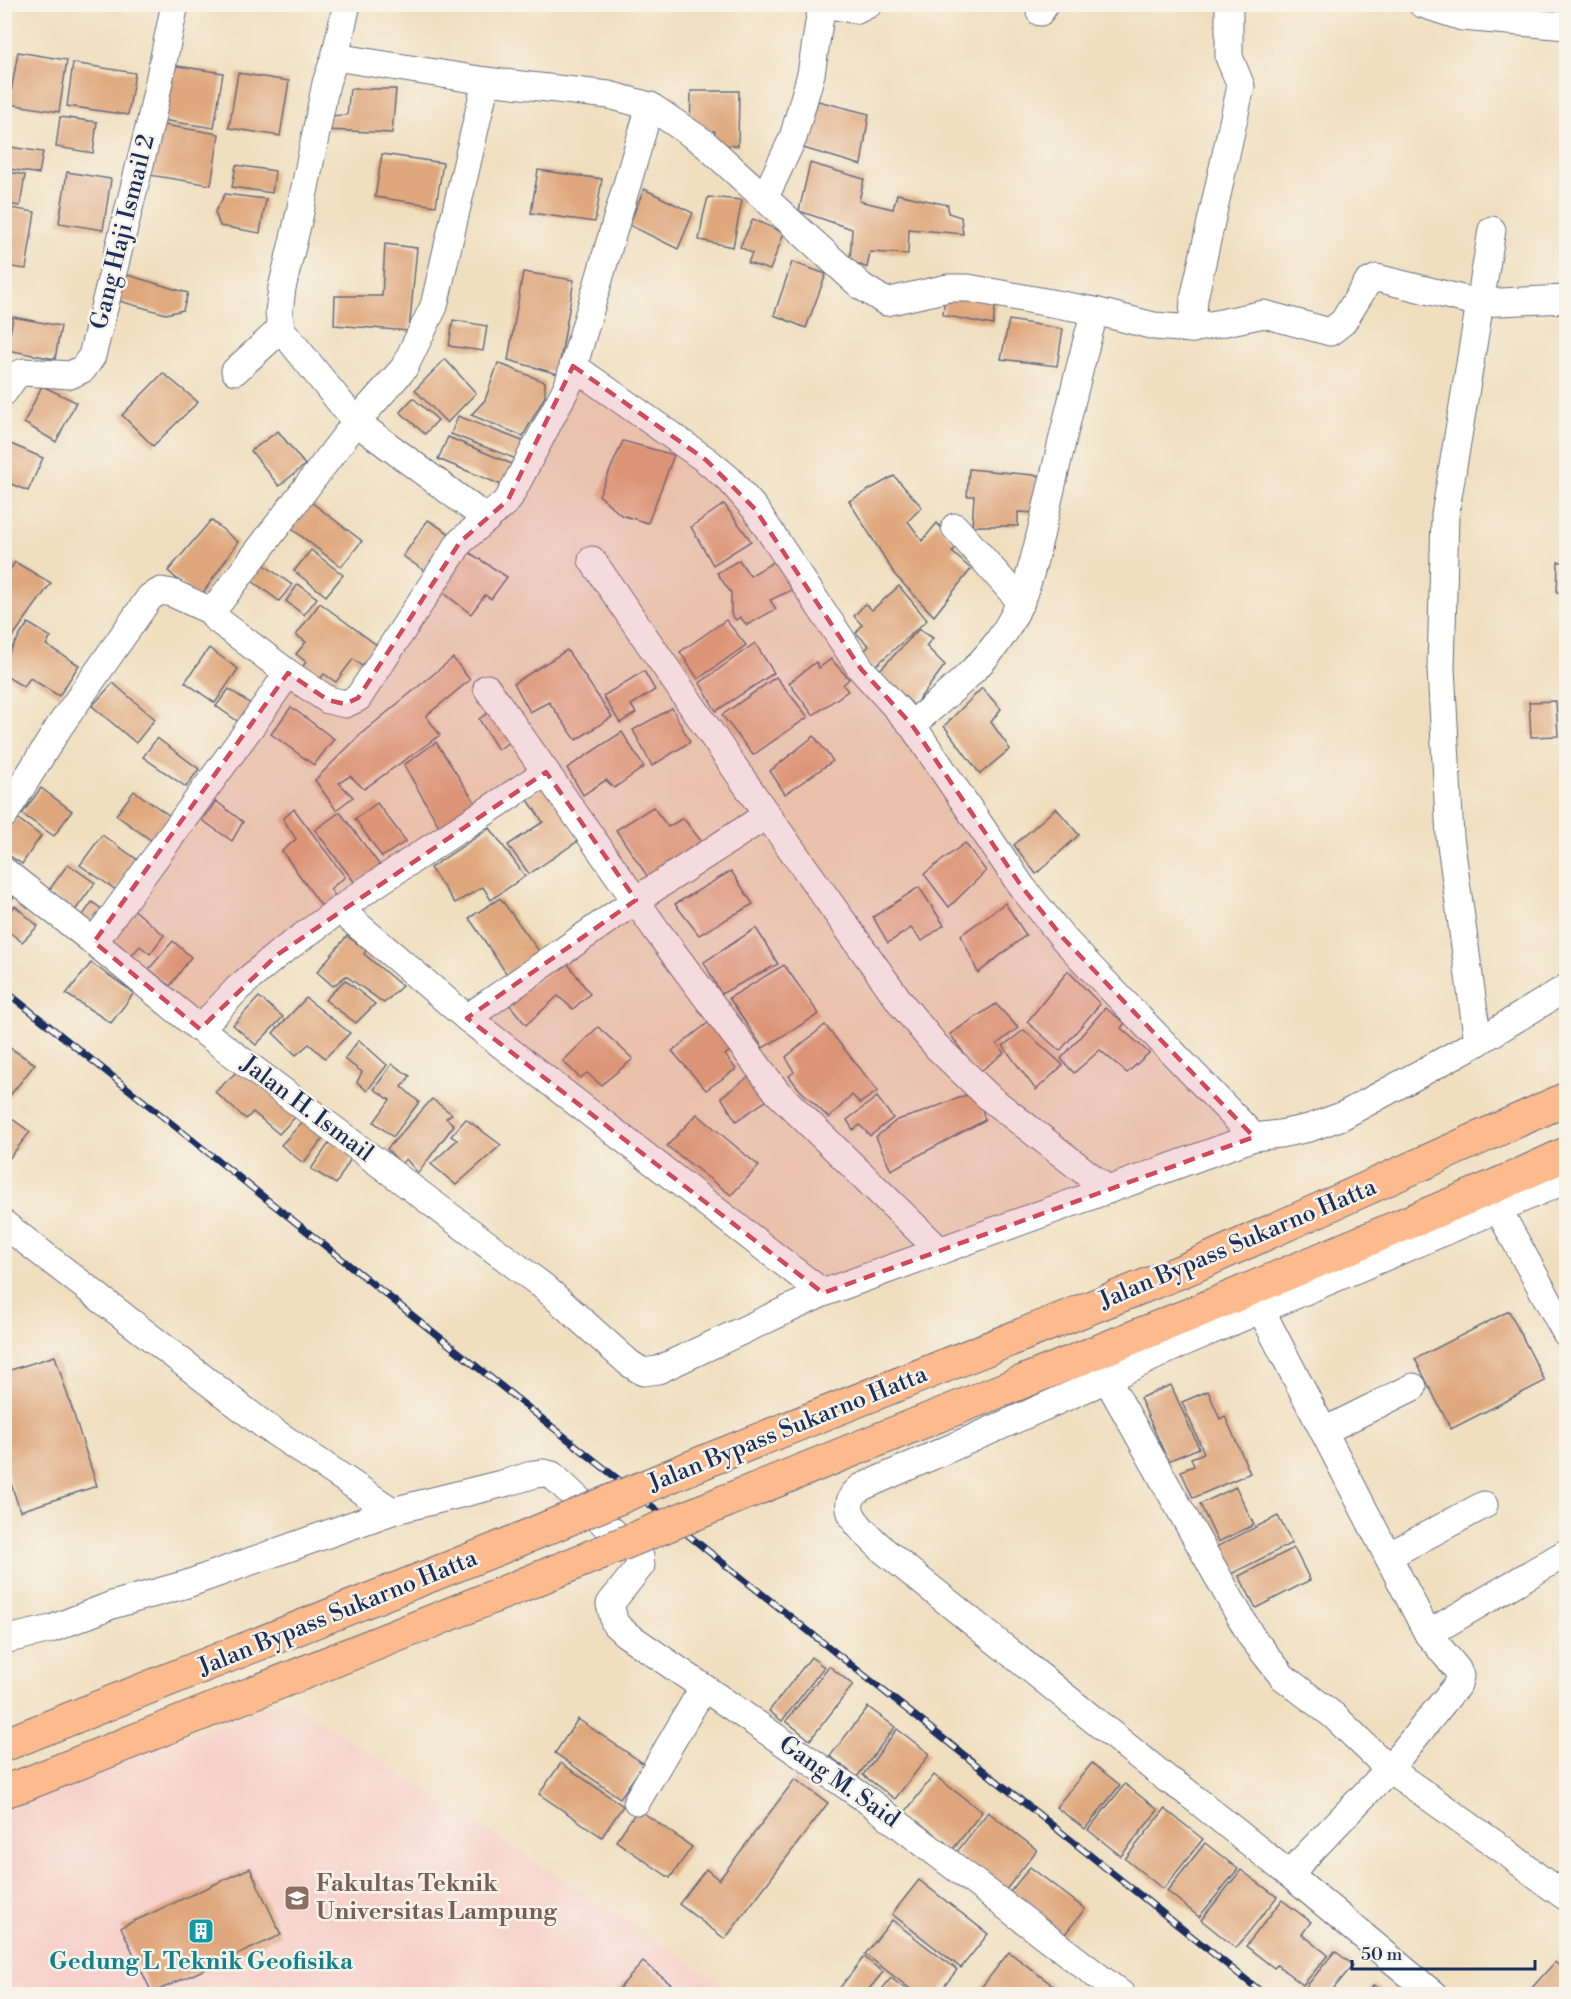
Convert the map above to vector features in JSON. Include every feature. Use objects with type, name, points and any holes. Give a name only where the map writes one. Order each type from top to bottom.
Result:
[{"type":"highway","name":"Jalan Bypass Sukarno Hatta","points":[[4,1746],[1187,1269],[1566,1099]]},
{"type":"highway","name":"Jalan Bypass Sukarno Hatta","points":[[4,1791],[514,1588],[1191,1314],[1566,1154]]},
{"type":"street","name":"Gang Haji Ismail 2","points":[[4,392],[16,375],[24,372],[70,375],[83,369],[92,356],[151,120],[175,4]]},
{"type":"street","points":[[347,4],[335,57],[326,83],[282,288],[279,312],[281,329],[362,416],[487,519]]},
{"type":"street","points":[[765,197],[793,138],[811,74],[821,10],[830,5],[857,10],[869,4]]},
{"type":"street","points":[[1192,329],[1194,299],[1241,86],[1229,57],[1229,4]]},
{"type":"street","points":[[1422,4],[1462,17],[1566,26]]},
{"type":"street","points":[[335,57],[486,81],[609,95],[650,106],[703,142],[861,286],[886,302],[948,288],[968,288],[1095,311],[1154,326],[1192,329],[1264,314],[1330,332],[1343,322],[1366,283],[1377,278],[1479,303],[1566,299]]},
{"type":"street","points":[[486,81],[434,306],[404,368],[362,416],[213,612],[215,618],[328,700],[345,704],[358,698],[460,542],[508,500],[568,386],[650,106]]},
{"type":"street","points":[[1478,1042],[1450,837],[1441,668],[1445,516],[1492,230]]},
{"type":"street","points":[[912,725],[976,669],[998,642],[1021,602],[1033,563],[1079,368],[1095,311]]},
{"type":"street","points":[[235,371],[281,329]]},
{"type":"street","points":[[573,366],[706,460],[729,479],[755,509],[861,669],[912,725],[1022,887],[1064,939],[1254,1137]]},
{"type":"street","points":[[955,527],[1021,602]]},
{"type":"street","points":[[592,560],[903,1006],[937,1047],[991,1099],[1107,1189]]},
{"type":"street","points":[[4,815],[59,727],[150,597],[161,591],[172,593],[213,612]]},
{"type":"street","points":[[94,942],[288,673]]},
{"type":"street","points":[[487,688],[636,900],[777,1092],[940,1251]]},
{"type":"street","points":[[200,1029],[245,981],[277,955],[546,771]]},
{"type":"street","points":[[467,1018],[636,900],[768,815]]},
{"type":"street","name":"Jalan H. Ismail","points":[[4,872],[200,1029],[544,1287],[629,1363],[643,1372],[658,1370],[823,1293],[1254,1137],[1309,1128],[1342,1116],[1478,1042],[1566,988]]},
{"type":"street","points":[[340,910],[467,1018],[823,1293]]},
{"type":"street","points":[[1433,1995],[1289,1874],[1167,1779],[882,1549],[855,1522],[849,1506],[850,1498],[862,1487],[1107,1379],[1180,1344],[1566,1180]]},
{"type":"street","points":[[1498,1209],[1566,1334]]},
{"type":"street","points":[[4,1224],[264,1425],[392,1510]]},
{"type":"street","points":[[1261,1310],[1428,1634],[1457,1669],[1460,1676],[1458,1684],[1389,1769],[1289,1874]]},
{"type":"street","points":[[1107,1379],[1251,1636],[1283,1677],[1334,1716],[1389,1769],[1566,1897]]},
{"type":"street","points":[[1324,1431],[1413,1387]]},
{"type":"street","name":"Gang M. Said","points":[[392,1510],[544,1473],[552,1475],[640,1557],[641,1565],[610,1604],[615,1624],[703,1688],[867,1800],[1114,1992]]},
{"type":"street","points":[[1388,1556],[1484,1505]]},
{"type":"street","points":[[4,1640],[51,1629],[112,1605],[187,1584],[392,1510]]},
{"type":"street","points":[[1428,1634],[1566,1553]]},
{"type":"street","points":[[637,1801],[703,1688]]},
{"type":"highlighted area","points":[[573,366],[706,460],[755,509],[861,669],[912,725],[1022,887],[1064,939],[1254,1137],[823,1293],[467,1018],[636,900],[546,772],[277,955],[200,1029],[94,942],[288,673],[328,700],[345,704],[358,698],[460,542],[508,500]]},
{"type":"shaded area","name":"Fakultas Teknik Universitas Lampung","points":[[287,1699],[738,1994],[5,1994],[5,1801]]},
{"type":"building","points":[[18,52],[67,60],[59,112],[9,104]]},
{"type":"building","points":[[73,63],[135,73],[128,115],[67,106]]},
{"type":"building","points":[[171,65],[223,73],[214,128],[162,120]]},
{"type":"building","points":[[238,73],[289,81],[280,136],[229,128]]},
{"type":"building","points":[[350,89],[396,89],[392,133],[326,130],[326,116],[347,115]]},
{"type":"building","points":[[691,91],[739,91],[738,146],[714,144],[715,131],[690,131]]},
{"type":"building","points":[[818,101],[869,114],[861,165],[803,148]]},
{"type":"building","points":[[60,117],[97,122],[93,153],[56,147]]},
{"type":"building","points":[[158,124],[219,134],[211,185],[149,175]]},
{"type":"building","points":[[4,146],[43,152],[39,174],[4,168]]},
{"type":"building","points":[[382,154],[443,163],[436,206],[375,197]]},
{"type":"building","points":[[810,163],[864,179],[859,201],[893,209],[897,194],[948,205],[948,213],[961,217],[963,234],[909,229],[908,254],[870,252],[867,268],[850,260],[852,229],[799,211]]},
{"type":"building","points":[[236,165],[275,171],[272,193],[232,187]]},
{"type":"building","points":[[538,170],[602,179],[595,222],[531,213]]},
{"type":"building","points":[[4,171],[25,175],[20,206],[4,204]]},
{"type":"building","points":[[67,172],[111,179],[103,230],[59,223]]},
{"type":"building","points":[[644,189],[693,213],[678,249],[629,225]]},
{"type":"building","points":[[225,194],[266,199],[260,233],[220,226],[215,212]]},
{"type":"building","points":[[708,197],[742,200],[733,247],[699,240]]},
{"type":"building","points":[[4,207],[35,212],[26,269],[4,266]]},
{"type":"building","points":[[753,219],[784,233],[770,270],[748,263],[752,253],[740,247]]},
{"type":"building","points":[[385,244],[417,248],[409,331],[334,325],[335,296],[382,296]]},
{"type":"building","points":[[792,262],[826,274],[806,328],[774,315]]},
{"type":"building","points":[[523,272],[574,280],[558,374],[508,360]]},
{"type":"building","points":[[128,275],[188,293],[183,310],[166,314],[119,301]]},
{"type":"building","points":[[945,293],[996,299],[993,325],[943,315]]},
{"type":"building","points":[[13,317],[61,326],[55,359],[7,350]]},
{"type":"building","points":[[453,320],[487,326],[483,351],[449,346]]},
{"type":"building","points":[[1009,320],[1063,329],[1057,366],[1001,359]]},
{"type":"building","points":[[445,359],[476,393],[447,423],[415,390]]},
{"type":"building","points":[[498,363],[545,382],[545,396],[523,436],[471,415],[485,400]]},
{"type":"building","points":[[163,373],[198,402],[153,446],[122,415]]},
{"type":"building","points":[[42,386],[76,402],[56,442],[24,423]]},
{"type":"building","points":[[413,398],[438,420],[425,434],[400,412]]},
{"type":"building","points":[[458,416],[525,442],[519,460],[451,434]]},
{"type":"building","points":[[278,431],[305,465],[279,486],[251,451]]},
{"type":"building","points":[[448,437],[519,467],[509,488],[438,459]]},
{"type":"building","points":[[4,441],[43,458],[28,491],[4,481]]},
{"type":"building","points":[[623,441],[674,455],[648,523],[621,515],[599,495]]},
{"type":"building","points":[[969,469],[1044,476],[1039,513],[1018,512],[1018,526],[972,526],[974,496],[967,496]]},
{"type":"building","points":[[894,476],[922,507],[908,521],[922,541],[937,523],[957,546],[952,552],[971,569],[934,616],[895,575],[849,501]]},
{"type":"building","points":[[1565,476],[1566,496],[1563,496]]},
{"type":"building","points":[[311,502],[362,541],[341,567],[291,528]]},
{"type":"building","points":[[724,504],[751,541],[713,565],[691,527]]},
{"type":"building","points":[[211,520],[238,542],[199,599],[168,571]]},
{"type":"building","points":[[428,520],[450,534],[425,571],[403,556]]},
{"type":"building","points":[[464,549],[507,577],[491,599],[485,595],[471,614],[436,587]]},
{"type":"building","points":[[311,550],[343,575],[326,596],[294,571]]},
{"type":"building","points":[[739,560],[750,576],[775,561],[792,590],[770,600],[776,609],[747,625],[740,617],[736,620],[731,614],[731,593],[717,573]]},
{"type":"building","points":[[15,562],[51,583],[6,646],[4,596],[7,593],[4,592],[4,579]]},
{"type":"building","points":[[1558,562],[1566,562],[1566,593],[1557,593]]},
{"type":"building","points":[[263,564],[292,585],[279,601],[251,580]]},
{"type":"building","points":[[298,584],[317,598],[304,615],[286,601]]},
{"type":"building","points":[[899,586],[927,620],[872,669],[861,654],[869,646],[856,633],[862,625],[854,616],[865,604],[872,610]]},
{"type":"building","points":[[320,603],[378,646],[363,667],[353,659],[336,682],[324,674],[318,682],[301,669],[306,662],[296,654],[306,642],[296,635]]},
{"type":"building","points":[[726,620],[746,645],[698,679],[680,652]]},
{"type":"building","points":[[28,623],[51,637],[46,645],[79,665],[59,696],[30,678],[24,687],[4,675],[4,660]]},
{"type":"building","points":[[919,629],[933,638],[926,646],[945,665],[914,706],[879,671]]},
{"type":"building","points":[[755,643],[774,673],[716,711],[700,683]]},
{"type":"building","points":[[209,648],[238,669],[215,703],[185,682]]},
{"type":"building","points":[[567,650],[612,717],[576,740],[549,702],[530,712],[514,683]]},
{"type":"building","points":[[453,658],[470,680],[426,716],[440,735],[364,789],[350,776],[339,783],[353,797],[336,810],[315,780],[362,733]]},
{"type":"building","points":[[831,659],[849,679],[843,685],[848,691],[813,715],[789,683],[816,662],[819,668]]},
{"type":"building","points":[[644,671],[655,690],[631,705],[636,713],[620,723],[603,696]]},
{"type":"building","points":[[776,677],[808,717],[753,755],[722,715]]},
{"type":"building","points":[[113,683],[155,719],[136,743],[92,706]]},
{"type":"building","points":[[982,688],[1001,709],[991,722],[1010,749],[980,774],[944,726]]},
{"type":"building","points":[[229,689],[255,707],[243,725],[216,706]]},
{"type":"building","points":[[1556,701],[1558,736],[1531,737],[1529,702]]},
{"type":"building","points":[[291,707],[334,739],[314,765],[271,734]]},
{"type":"building","points":[[497,707],[517,736],[498,750],[479,719]]},
{"type":"building","points":[[672,708],[690,742],[652,766],[633,730]]},
{"type":"building","points":[[622,732],[644,767],[614,788],[606,780],[583,795],[567,768]]},
{"type":"building","points":[[814,736],[833,761],[785,794],[770,771]]},
{"type":"building","points":[[157,738],[199,769],[186,787],[143,757]]},
{"type":"building","points":[[436,742],[476,804],[440,828],[404,765]]},
{"type":"building","points":[[548,784],[578,841],[529,874],[508,845],[543,822],[526,797]]},
{"type":"building","points":[[41,788],[72,811],[54,836],[22,814]]},
{"type":"building","points":[[134,791],[170,816],[152,841],[116,815]]},
{"type":"building","points":[[216,801],[243,822],[232,841],[202,820]]},
{"type":"building","points":[[377,803],[406,841],[382,857],[355,819]]},
{"type":"building","points":[[653,807],[668,827],[683,818],[705,846],[650,880],[616,830]]},
{"type":"building","points":[[1056,808],[1079,835],[1036,874],[1014,845]]},
{"type":"building","points":[[294,809],[345,877],[330,889],[338,900],[325,911],[282,851],[296,839],[283,819]]},
{"type":"building","points":[[340,812],[381,867],[355,883],[315,830]]},
{"type":"building","points":[[17,818],[41,836],[22,864],[4,852],[4,835]]},
{"type":"building","points":[[490,828],[525,876],[491,900],[483,887],[455,903],[430,868]]},
{"type":"building","points":[[102,835],[138,860],[116,890],[80,865]]},
{"type":"building","points":[[965,843],[986,871],[949,907],[924,874]]},
{"type":"building","points":[[68,864],[95,883],[74,912],[47,893]]},
{"type":"building","points":[[731,871],[753,904],[699,935],[675,904]]},
{"type":"building","points":[[919,887],[944,925],[922,941],[911,928],[888,943],[873,917]]},
{"type":"building","points":[[4,890],[14,897],[4,908]]},
{"type":"building","points":[[500,898],[542,955],[510,979],[469,918]]},
{"type":"building","points":[[92,902],[106,912],[94,928],[81,918]]},
{"type":"building","points":[[1005,903],[1026,935],[978,973],[961,935]]},
{"type":"building","points":[[15,906],[38,926],[22,942],[4,928],[4,917]]},
{"type":"building","points":[[132,908],[164,935],[150,954],[140,946],[131,956],[109,938]]},
{"type":"building","points":[[756,928],[778,964],[721,994],[704,962]]},
{"type":"building","points":[[347,936],[366,950],[364,954],[402,986],[384,1003],[346,976],[333,986],[317,972]]},
{"type":"building","points":[[173,941],[191,957],[170,986],[149,969]]},
{"type":"building","points":[[566,961],[590,994],[573,1009],[558,996],[526,1025],[508,1003]]},
{"type":"building","points":[[91,963],[134,993],[111,1023],[66,994]]},
{"type":"building","points":[[784,965],[819,1014],[763,1048],[729,998]]},
{"type":"building","points":[[1068,971],[1100,1004],[1060,1051],[1027,1022]]},
{"type":"building","points":[[345,980],[375,1004],[356,1023],[325,1000]]},
{"type":"building","points":[[259,997],[283,1017],[256,1045],[233,1025]]},
{"type":"building","points":[[306,998],[350,1033],[325,1058],[309,1044],[296,1055],[273,1033]]},
{"type":"building","points":[[996,1004],[1018,1028],[997,1044],[1004,1053],[978,1073],[950,1034]]},
{"type":"building","points":[[1105,1008],[1125,1023],[1121,1028],[1149,1053],[1127,1073],[1100,1050],[1074,1073],[1061,1059]]},
{"type":"building","points":[[718,1015],[739,1044],[725,1055],[736,1069],[706,1090],[672,1051]]},
{"type":"building","points":[[825,1025],[878,1091],[860,1103],[852,1095],[829,1118],[789,1076],[794,1072],[786,1057]]},
{"type":"building","points":[[598,1027],[633,1059],[601,1085],[587,1073],[580,1078],[563,1061]]},
{"type":"building","points":[[1024,1030],[1063,1065],[1036,1090],[1003,1046]]},
{"type":"building","points":[[359,1040],[387,1065],[367,1091],[357,1082],[362,1072],[344,1059]]},
{"type":"building","points":[[4,1044],[35,1064],[4,1103]]},
{"type":"building","points":[[392,1064],[410,1076],[402,1087],[419,1102],[393,1137],[374,1122],[390,1100],[374,1089]]},
{"type":"building","points":[[244,1065],[302,1110],[279,1134],[253,1112],[246,1119],[215,1092]]},
{"type":"building","points":[[750,1076],[767,1100],[736,1121],[721,1097]]},
{"type":"building","points":[[977,1091],[985,1120],[891,1170],[876,1137],[897,1120]]},
{"type":"building","points":[[877,1097],[893,1118],[870,1136],[860,1125],[853,1130],[847,1120]]},
{"type":"building","points":[[432,1099],[452,1114],[446,1118],[454,1125],[418,1173],[406,1159],[401,1164],[387,1149]]},
{"type":"building","points":[[4,1113],[30,1132],[4,1165]]},
{"type":"building","points":[[697,1114],[759,1166],[731,1195],[667,1146]]},
{"type":"building","points":[[306,1118],[328,1133],[303,1163],[281,1145]]},
{"type":"building","points":[[466,1119],[501,1145],[456,1185],[431,1164],[457,1140],[451,1136]]},
{"type":"building","points":[[332,1139],[353,1155],[336,1184],[311,1169]]},
{"type":"building","points":[[1509,1311],[1545,1381],[1451,1429],[1415,1359]]},
{"type":"building","points":[[55,1356],[97,1486],[20,1511],[4,1462],[4,1372]]},
{"type":"building","points":[[1171,1385],[1199,1448],[1168,1461],[1140,1398]]},
{"type":"building","points":[[1208,1391],[1220,1419],[1225,1416],[1250,1473],[1193,1498],[1181,1471],[1194,1466],[1191,1458],[1204,1453],[1182,1402]]},
{"type":"building","points":[[1236,1487],[1254,1525],[1218,1542],[1200,1504]]},
{"type":"building","points":[[1278,1516],[1292,1543],[1231,1574],[1216,1547]]},
{"type":"building","points":[[1294,1548],[1310,1580],[1256,1608],[1239,1576]]},
{"type":"building","points":[[811,1657],[824,1667],[782,1721],[769,1711]]},
{"type":"building","points":[[829,1666],[853,1685],[810,1740],[786,1721]]},
{"type":"building","points":[[868,1707],[895,1727],[857,1777],[830,1756]]},
{"type":"building","points":[[578,1719],[644,1764],[620,1798],[555,1753]]},
{"type":"building","points":[[897,1729],[930,1754],[895,1799],[863,1775]]},
{"type":"building","points":[[561,1763],[623,1806],[602,1837],[539,1794]]},
{"type":"building","points":[[1092,1763],[1120,1785],[1085,1829],[1056,1807]]},
{"type":"building","points":[[934,1775],[982,1812],[950,1853],[902,1816]]},
{"type":"building","points":[[795,1779],[828,1803],[725,1939],[679,1904],[706,1869],[719,1880]]},
{"type":"building","points":[[1125,1784],[1158,1810],[1121,1856],[1088,1830]]},
{"type":"building","points":[[638,1809],[692,1847],[670,1878],[616,1841]]},
{"type":"building","points":[[1165,1809],[1203,1839],[1163,1889],[1125,1859]]},
{"type":"building","points":[[988,1812],[1037,1850],[1005,1891],[956,1853]]},
{"type":"building","points":[[1205,1843],[1238,1869],[1199,1917],[1167,1891]]},
{"type":"building","points":[[1030,1867],[1085,1909],[1061,1939],[1006,1897]]},
{"type":"building","name":"Gedung L Teknik Geofisika","points":[[250,1868],[281,1935],[152,1993],[121,1927]]},
{"type":"building","points":[[1241,1870],[1277,1897],[1236,1948],[1201,1920]]},
{"type":"building","points":[[919,1880],[988,1934],[961,1968],[892,1914]]},
{"type":"building","points":[[1282,1900],[1311,1922],[1302,1934],[1328,1955],[1303,1985],[1277,1965],[1274,1968],[1246,1946]]},
{"type":"building","points":[[892,1920],[957,1970],[938,1994],[917,1994],[865,1954]]},
{"type":"building","points":[[1566,1950],[1566,1965],[1559,1958]]},
{"type":"building","points":[[1335,1951],[1353,1965],[1329,1994],[1301,1993]]},
{"type":"building","points":[[1009,1952],[1064,1994],[976,1994]]},
{"type":"building","points":[[864,1957],[883,1972],[865,1994],[835,1994]]},
{"type":"building","points":[[643,1962],[683,1994],[614,1994]]},
{"type":"building","points":[[1555,1962],[1566,1972],[1566,1994],[1535,1994],[1530,1990]]},
{"type":"building","points":[[891,1978],[912,1994],[878,1994]]},
{"type":"building","points":[[1374,1985],[1386,1994],[1366,1994]]},
{"type":"railway","points":[[4,990],[1264,1994]]},
{"type":"place","name":"Fakultas Teknik Universitas Lampung","points":[[297,1898]]},
{"type":"place","name":"Gedung L Teknik Geofisika","points":[[201,1931]]}]
